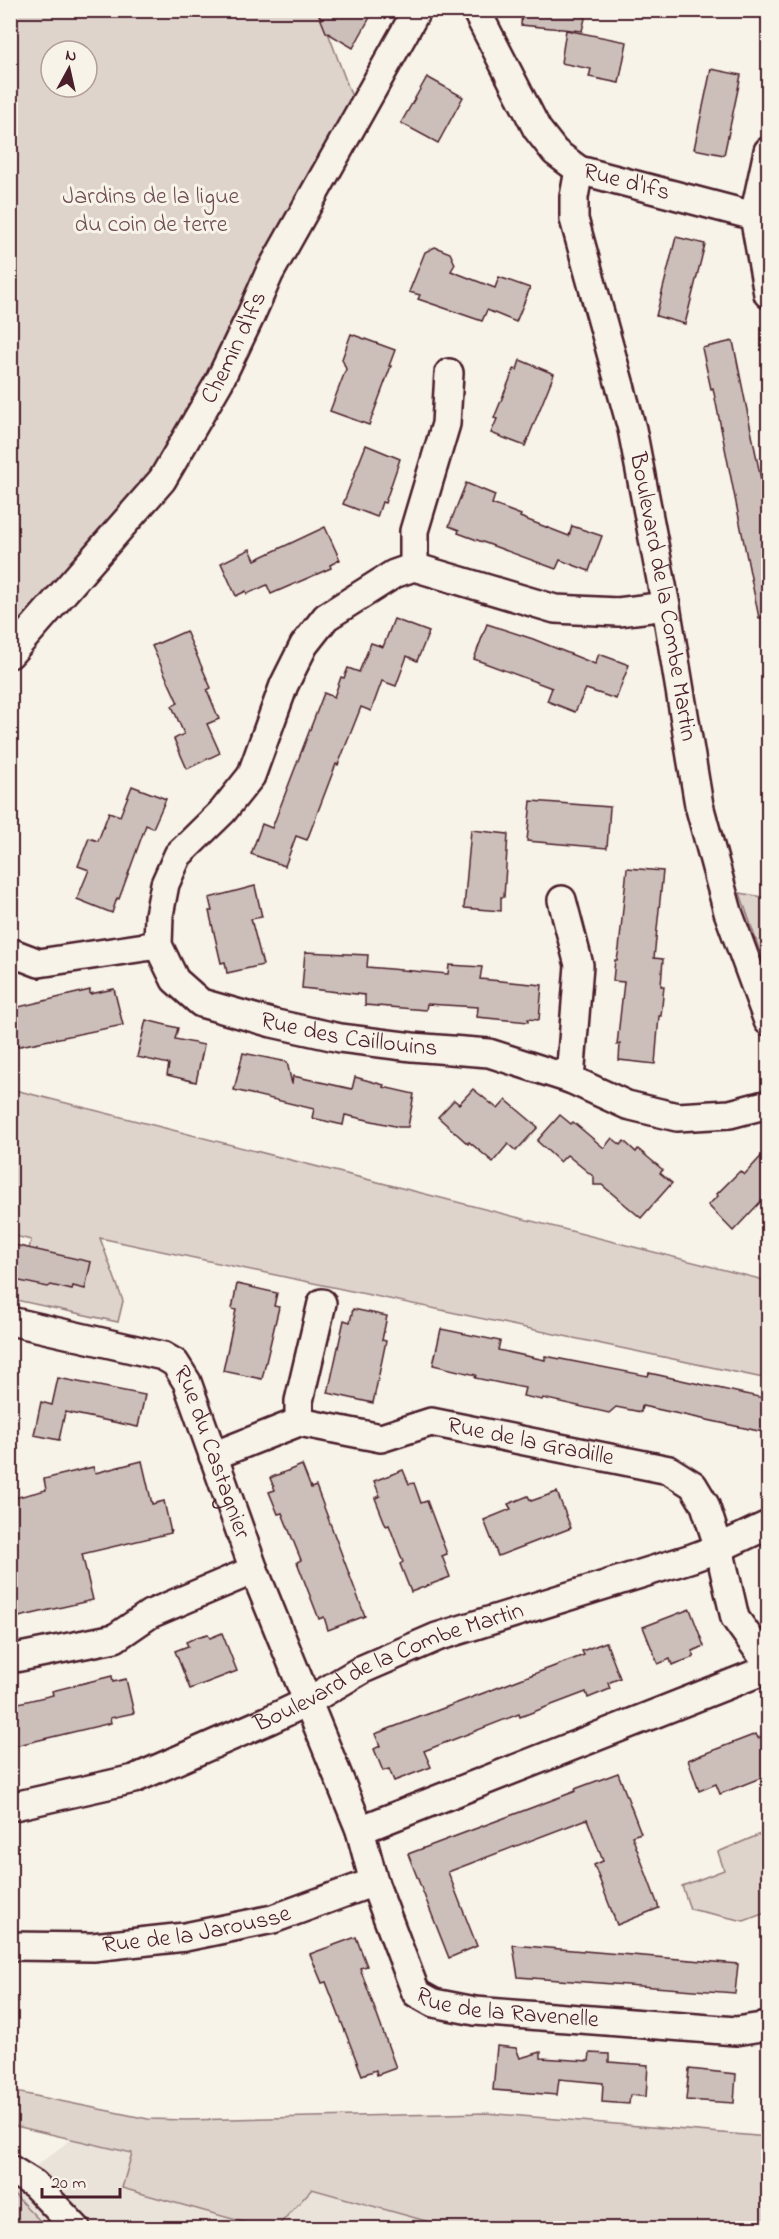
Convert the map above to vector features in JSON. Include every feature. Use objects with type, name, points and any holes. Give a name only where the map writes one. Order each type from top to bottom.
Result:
[{"type":"street","name":"Chemin d'Ifs","points":[[10,654],[162,480],[219,382],[269,274],[417,10]]},
{"type":"street","name":"Rue d'Ifs","points":[[476,10],[537,129],[555,152],[579,170],[754,216]]},
{"type":"street","points":[[768,155],[754,216],[768,294]]},
{"type":"street","name":"Boulevard de la Combe Martin","points":[[579,170],[574,197],[574,219],[632,429],[666,606],[699,805],[728,912],[768,1021]]},
{"type":"street","points":[[448,373],[446,424],[414,531],[414,567],[555,609],[618,612],[666,606]]},
{"type":"street","name":"Rue des Caillouins","points":[[414,567],[394,574],[326,617],[304,645],[284,685],[251,776],[223,811],[178,855],[165,884],[159,915],[158,945],[175,980],[201,1003],[272,1023],[340,1038],[489,1053],[570,1079],[627,1105],[677,1117],[730,1114],[768,1104]]},
{"type":"street","points":[[562,900],[579,965],[570,1079]]},
{"type":"street","points":[[10,952],[39,963],[158,945]]},
{"type":"street","points":[[213,1456],[299,1422],[299,1401],[322,1303]]},
{"type":"street","name":"Rue du Castagnier","points":[[10,1321],[163,1356],[176,1363],[187,1382],[254,1570],[307,1702]]},
{"type":"street","name":"Rue de la Gradille","points":[[299,1422],[381,1438],[430,1422],[669,1470],[693,1485],[705,1505],[719,1548],[735,1618],[768,1664]]},
{"type":"street","name":"Boulevard de la Combe Martin","points":[[10,1807],[134,1779],[307,1702],[363,1669],[437,1637],[719,1548],[768,1525]]},
{"type":"street","name":"Rue du Castagnier","points":[[10,1659],[115,1638],[150,1614],[254,1570]]},
{"type":"street","points":[[360,1830],[768,1669]]},
{"type":"street","name":"Rue de la Ravenelle","points":[[307,1702],[360,1830],[375,1882],[416,1993],[434,2002],[475,2011],[725,2031],[768,2026]]},
{"type":"street","name":"Rue de la Jarousse","points":[[10,1946],[93,1947],[185,1937],[273,1919],[375,1882]]},
{"type":"street","points":[[10,2169],[34,2184],[76,2229]]},
{"type":"shaded area","points":[[107,2112],[148,2119],[186,2120],[511,2228],[11,2228],[11,2185]]},
{"type":"green space","name":"Jardins de la ligue du coin de terre","points":[[11,11],[320,11],[356,108],[223,388],[11,658]]},
{"type":"green space","points":[[740,893],[768,898],[768,975]]},
{"type":"green space","points":[[11,1089],[768,1281],[768,1379],[100,1238],[123,1301],[118,1322],[11,1299],[11,1279],[22,1281],[31,1240],[11,1235]]},
{"type":"green space","points":[[768,1831],[768,1912],[744,1921],[690,1909],[682,1886],[724,1870],[718,1852]]},
{"type":"green space","points":[[11,2091],[148,2119],[486,2113],[768,2137],[768,2228],[451,2228],[312,2189],[276,2228],[265,2228],[122,2188],[132,2153],[11,2125]]},
{"type":"green space","points":[[11,2191],[47,2228],[11,2228]]},
{"type":"building","points":[[317,10],[374,10],[353,48],[326,32]]},
{"type":"building","points":[[522,10],[587,10],[582,31],[521,25]]},
{"type":"building","points":[[566,30],[627,42],[619,83],[589,77],[591,69],[561,63]]},
{"type":"building","points":[[711,69],[741,75],[724,155],[694,149]]},
{"type":"building","points":[[427,77],[463,97],[438,143],[401,123]]},
{"type":"building","points":[[676,237],[705,244],[685,324],[656,316]]},
{"type":"building","points":[[435,247],[450,253],[455,264],[451,271],[495,288],[499,277],[530,288],[516,322],[487,310],[482,321],[418,299],[420,295],[409,292],[425,252]]},
{"type":"building","points":[[351,334],[395,350],[369,425],[330,411],[346,369],[342,359]]},
{"type":"building","points":[[733,341],[768,514],[768,617],[759,618],[713,388],[711,389],[702,348]]},
{"type":"building","points":[[520,360],[554,374],[525,446],[491,433],[497,419],[494,418]]},
{"type":"building","points":[[366,445],[400,459],[385,503],[382,502],[377,517],[343,504]]},
{"type":"building","points":[[466,483],[495,495],[492,504],[521,515],[520,517],[569,536],[572,526],[602,536],[589,571],[560,560],[556,569],[458,533],[459,530],[449,526]]},
{"type":"building","points":[[325,527],[340,560],[330,565],[331,568],[271,594],[267,585],[236,596],[221,563],[250,549],[255,560]]},
{"type":"building","points":[[394,619],[429,632],[417,661],[407,656],[396,686],[382,681],[371,711],[361,707],[307,840],[296,836],[285,866],[251,854],[262,824],[272,828],[324,693],[334,697],[341,677],[344,678],[348,668],[359,672],[371,643],[383,647]]},
{"type":"building","points":[[487,624],[533,639],[595,664],[599,654],[629,665],[616,699],[586,689],[575,712],[547,701],[552,688],[474,659]]},
{"type":"building","points":[[186,631],[211,688],[207,690],[219,719],[207,724],[220,753],[187,769],[174,739],[184,734],[172,706],[178,703],[152,646]]},
{"type":"building","points":[[132,786],[166,799],[153,828],[146,825],[112,913],[77,899],[89,870],[78,866],[89,838],[98,841],[109,812],[120,816]]},
{"type":"building","points":[[531,801],[610,807],[607,848],[527,841]]},
{"type":"building","points":[[471,830],[508,834],[501,911],[464,908]]},
{"type":"building","points":[[627,868],[663,871],[654,958],[663,959],[661,986],[664,986],[655,1064],[619,1060],[620,1044],[617,1045],[624,982],[613,981],[615,960],[617,960],[619,949]]},
{"type":"building","points":[[255,886],[262,917],[251,919],[263,965],[227,973],[225,962],[221,963],[209,911],[212,911],[209,898]]},
{"type":"building","points":[[305,952],[368,955],[367,967],[448,974],[449,965],[482,967],[480,979],[542,985],[539,1020],[528,1019],[528,1022],[477,1017],[478,1007],[427,1004],[426,1010],[365,1005],[365,995],[302,988]]},
{"type":"building","points":[[114,989],[123,1025],[10,1048],[10,1009],[90,990],[90,994]]},
{"type":"building","points":[[146,1020],[178,1028],[175,1039],[204,1045],[196,1082],[167,1075],[169,1064],[137,1057]]},
{"type":"building","points":[[243,1053],[287,1062],[292,1084],[293,1076],[352,1089],[355,1077],[384,1085],[383,1087],[414,1094],[408,1127],[345,1115],[343,1125],[312,1118],[314,1109],[234,1090]]},
{"type":"building","points":[[473,1089],[498,1109],[506,1100],[538,1127],[516,1151],[508,1144],[493,1162],[469,1142],[468,1144],[438,1117],[454,1100],[459,1104]]},
{"type":"building","points":[[560,1115],[571,1124],[573,1122],[604,1148],[612,1138],[621,1145],[624,1141],[636,1152],[638,1149],[663,1170],[660,1173],[672,1183],[641,1218],[602,1185],[594,1185],[594,1177],[567,1155],[560,1162],[537,1141]]},
{"type":"building","points":[[768,1149],[768,1194],[733,1231],[708,1205],[740,1171],[744,1175]]},
{"type":"building","points":[[10,1244],[91,1262],[85,1289],[73,1286],[72,1290],[51,1285],[48,1287],[10,1279]]},
{"type":"building","points":[[237,1284],[277,1293],[274,1306],[279,1307],[262,1379],[223,1371],[236,1310],[232,1309]]},
{"type":"building","points":[[353,1309],[387,1316],[382,1340],[386,1341],[373,1403],[328,1393],[344,1320],[350,1322]]},
{"type":"building","points":[[441,1329],[500,1341],[498,1350],[545,1360],[545,1356],[648,1376],[649,1373],[768,1399],[768,1433],[642,1406],[641,1412],[616,1407],[609,1413],[543,1398],[542,1400],[523,1396],[525,1388],[475,1378],[476,1375],[433,1365]]},
{"type":"building","points":[[58,1378],[145,1395],[138,1427],[65,1412],[59,1440],[34,1435],[41,1402],[52,1405]]},
{"type":"building","points":[[142,1461],[152,1504],[164,1501],[171,1533],[82,1554],[93,1600],[10,1619],[10,1499],[46,1490],[44,1479],[93,1467],[95,1473]]},
{"type":"building","points":[[302,1465],[311,1488],[316,1486],[365,1616],[328,1630],[324,1617],[319,1619],[297,1562],[301,1560],[282,1513],[278,1514],[269,1492],[275,1490],[270,1478]]},
{"type":"building","points":[[403,1470],[409,1484],[414,1483],[421,1503],[427,1501],[447,1554],[442,1556],[450,1577],[411,1592],[389,1525],[386,1526],[375,1498],[380,1496],[374,1481]]},
{"type":"building","points":[[557,1492],[571,1528],[498,1556],[484,1520],[511,1509],[508,1504],[528,1496],[531,1501]]},
{"type":"building","points":[[690,1609],[704,1646],[692,1651],[694,1657],[672,1665],[670,1659],[658,1664],[643,1627]]},
{"type":"building","points":[[222,1633],[237,1671],[190,1689],[175,1651],[188,1646],[186,1642],[197,1637],[208,1634],[210,1638]]},
{"type":"building","points":[[606,1642],[620,1678],[608,1683],[610,1689],[588,1698],[586,1692],[520,1717],[519,1714],[424,1751],[431,1767],[394,1781],[389,1769],[383,1771],[374,1749],[380,1746],[375,1734],[584,1655],[582,1651]]},
{"type":"building","points":[[112,1676],[113,1682],[126,1679],[134,1713],[110,1718],[111,1723],[10,1747],[10,1705],[53,1695],[52,1691]]},
{"type":"building","points":[[756,1734],[758,1738],[768,1734],[768,1775],[720,1794],[716,1784],[699,1791],[688,1760]]},
{"type":"building","points":[[618,1773],[641,1833],[632,1836],[659,1908],[617,1925],[594,1865],[603,1861],[587,1819],[448,1872],[477,1946],[449,1958],[408,1854]]},
{"type":"building","points":[[356,1937],[367,1966],[360,1968],[396,2068],[377,2075],[376,2070],[362,2075],[326,1982],[322,1983],[310,1954]]},
{"type":"building","points":[[513,1945],[738,1964],[735,1993],[518,1977]]},
{"type":"building","points":[[497,2046],[516,2048],[520,2058],[541,2052],[541,2058],[589,2061],[590,2053],[609,2054],[609,2062],[648,2065],[646,2097],[630,2095],[629,2104],[602,2102],[603,2083],[559,2079],[557,2095],[493,2090]]},
{"type":"building","points":[[689,2069],[736,2074],[734,2103],[686,2100]]}]
